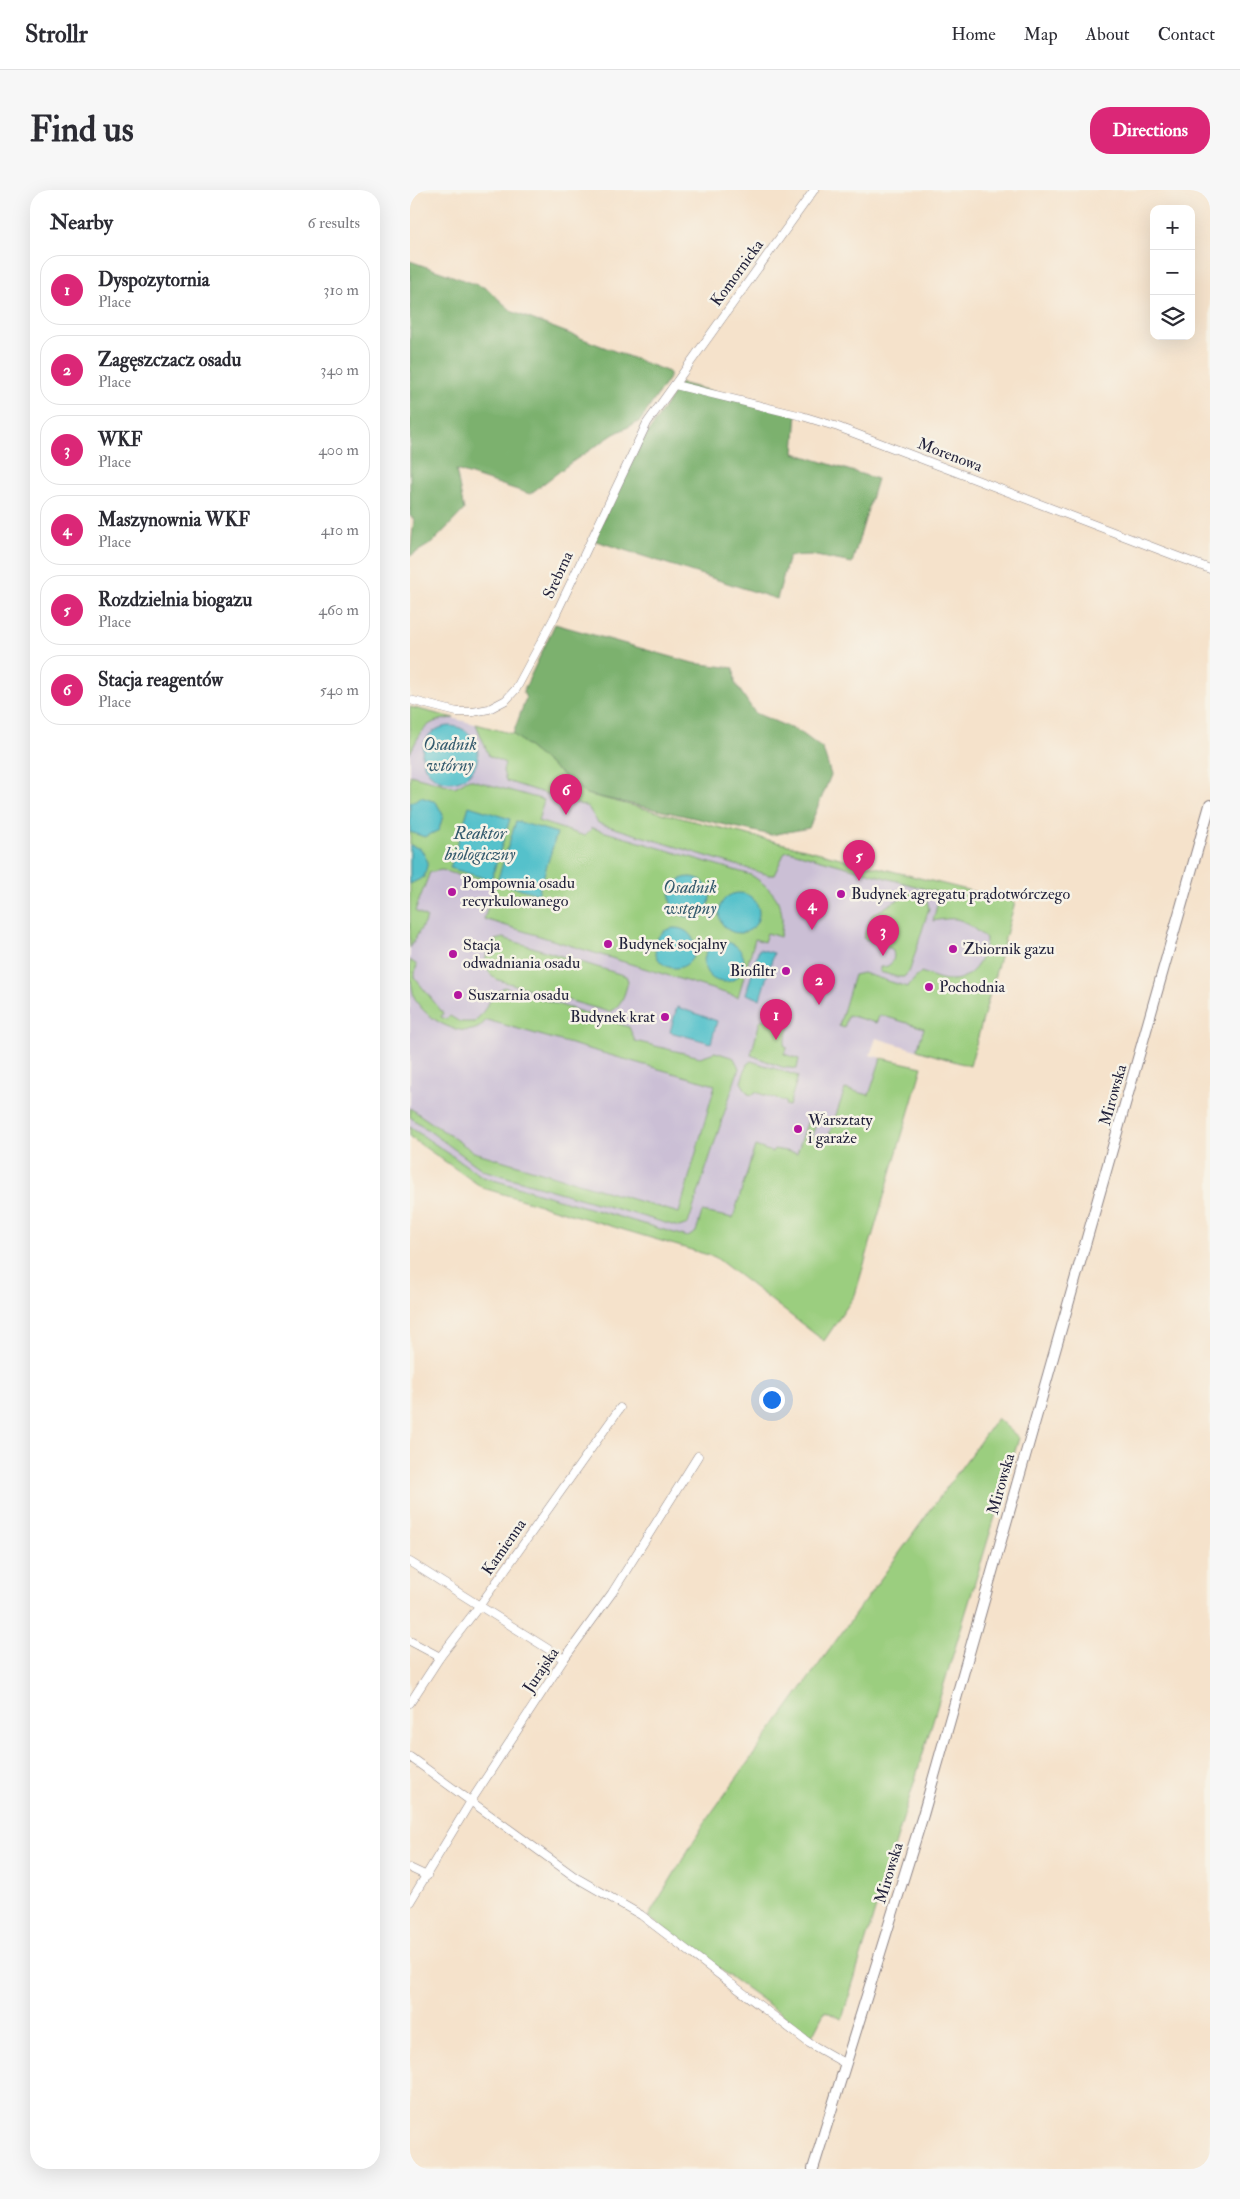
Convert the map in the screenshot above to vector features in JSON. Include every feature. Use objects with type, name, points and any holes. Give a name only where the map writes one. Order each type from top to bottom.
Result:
[{"type":"street","name":"Komornicka","points":[[683,372],[814,190]]},
{"type":"street","name":"Srebrna","points":[[410,700],[457,712],[473,712],[489,709],[506,700],[516,690],[554,618],[647,423],[683,372]]},
{"type":"street","name":"Morenowa","points":[[676,384],[838,427],[1210,570]]},
{"type":"street","name":"Mirowska","points":[[813,2169],[923,1815],[1210,805]]},
{"type":"street","name":"Kamienna","points":[[410,1703],[440,1657],[480,1606],[620,1408]]},
{"type":"street","name":"Jurajska","points":[[410,1902],[471,1801],[564,1659],[612,1593],[698,1456]]},
{"type":"street","points":[[410,1562],[564,1659]]},
{"type":"street","points":[[410,1641],[440,1657]]},
{"type":"street","points":[[410,1757],[575,1877],[641,1915],[809,2043],[846,2064]]},
{"type":"street","points":[[410,1868],[427,1876]]},
{"type":"shaded area","points":[[410,707],[513,734],[586,794],[1015,902],[970,1066],[876,1038],[870,1055],[881,1058],[869,1095],[847,1089],[772,1300],[715,1257],[483,1188],[410,1137]]},
{"type":"green space","points":[[410,261],[486,288],[513,312],[669,372],[669,378],[640,421],[614,434],[569,464],[530,494],[456,470],[464,510],[432,543],[410,556],[414,519],[410,516]]},
{"type":"green space","points":[[680,383],[797,413],[794,453],[877,479],[852,563],[811,555],[789,556],[777,599],[593,540],[641,444]]},
{"type":"green space","points":[[555,624],[693,663],[734,668],[735,683],[755,713],[800,732],[823,749],[831,775],[809,828],[771,835],[586,794],[513,734],[526,698],[523,692]]},
{"type":"green space","points":[[410,707],[454,718],[430,724],[422,732],[410,753]]},
{"type":"green space","points":[[476,724],[513,734],[586,794],[1015,902],[970,1066],[917,1050],[924,1028],[880,1015],[876,1023],[848,1015],[844,1028],[839,1026],[854,975],[863,973],[907,987],[921,972],[940,979],[952,980],[966,976],[977,966],[984,952],[986,938],[957,919],[933,921],[940,893],[789,851],[785,852],[774,875],[769,875],[598,823],[588,807],[506,781],[503,771],[505,763],[489,756]]},
{"type":"green space","points":[[410,775],[455,787],[469,779],[544,800],[538,821],[585,836],[592,828],[751,875],[767,887],[778,900],[782,916],[780,937],[767,933],[764,942],[755,939],[738,997],[484,919],[494,886],[442,870],[430,872],[415,911],[427,918],[410,948]]},
{"type":"green space","points":[[911,892],[923,896],[929,908],[910,970],[904,977],[897,977],[880,972],[880,967],[887,966],[892,962],[894,956],[892,949],[863,938],[872,915]]},
{"type":"green space","points":[[503,938],[626,976],[628,981],[622,999],[609,1012],[498,980],[492,976],[486,967],[486,956],[495,940]]},
{"type":"green space","points":[[410,960],[417,965],[414,977],[443,1013],[441,1017],[446,1019],[450,1016],[460,1022],[474,1022],[495,994],[504,987],[629,1027],[635,1041],[700,1057],[715,1052],[734,1058],[739,1068],[688,1224],[679,1227],[483,1170],[410,1117],[410,1108],[474,1152],[679,1213],[715,1085],[487,1020],[478,1028],[470,1030],[461,1030],[442,1024],[426,1013],[415,999]]},
{"type":"green space","points":[[763,1019],[790,1025],[784,1045],[787,1047],[784,1054],[799,1059],[797,1069],[782,1067],[751,1055],[760,1021]]},
{"type":"green space","points":[[881,1058],[922,1067],[855,1295],[824,1341],[715,1257],[483,1188],[410,1137],[410,1127],[483,1177],[688,1237],[696,1232],[702,1212],[733,1218],[755,1146],[772,1152],[774,1149],[797,1153],[808,1120],[816,1124],[812,1136],[827,1141],[845,1089],[869,1095]]},
{"type":"green space","points":[[751,1061],[798,1076],[789,1106],[785,1105],[786,1102],[755,1092],[753,1095],[748,1094],[741,1082],[747,1064]]},
{"type":"green space","points":[[997,1418],[1019,1438],[842,2019],[825,2011],[812,2036],[648,1917],[707,1819]]},
{"type":"water","name":"Osadnik wtórny","points":[[450,726],[465,731],[473,739],[478,754],[473,769],[465,777],[450,782],[435,777],[427,769],[422,754],[427,739],[435,731]]},
{"type":"water","name":"Osadnik wtórny","points":[[421,797],[436,802],[443,815],[439,830],[425,837],[410,832],[410,803]]},
{"type":"water","name":"Reaktor biologiczny","points":[[469,806],[510,819],[491,880],[450,868]]},
{"type":"water","name":"Reaktor biologiczny","points":[[516,821],[557,833],[538,894],[497,882]]},
{"type":"water","points":[[410,845],[421,849],[428,862],[424,877],[410,884]]},
{"type":"water","name":"Osadnik wstępny","points":[[690,877],[704,883],[710,897],[704,911],[690,917],[676,911],[670,897],[676,883]]},
{"type":"water","name":"Osadnik wstępny","points":[[739,893],[753,899],[759,913],[753,927],[739,933],[725,927],[719,913],[725,899]]},
{"type":"water","name":"Osadnik wstępny","points":[[675,928],[689,934],[695,948],[689,962],[675,968],[661,962],[655,948],[661,934]]},
{"type":"water","name":"Osadnik wstępny","points":[[724,942],[738,948],[744,962],[738,976],[724,982],[710,976],[704,962],[710,948]]},
{"type":"water","points":[[759,949],[774,953],[760,999],[746,994]]},
{"type":"water","points":[[677,1007],[717,1021],[711,1043],[670,1032]]},
{"type":"place","name":"Stacja reagentów","points":[[566,815]]},
{"type":"place","name":"Rozdzielnia biogazu","points":[[859,881]]},
{"type":"place","name":"Pompownia osadu recyrkulowanego","points":[[452,892]]},
{"type":"place","name":"Budynek agregatu prądotwórczego","points":[[841,894]]},
{"type":"place","name":"Maszynownia WKF","points":[[812,930]]},
{"type":"place","name":"Budynek socjalny","points":[[608,944]]},
{"type":"place","name":"Zbiornik gazu","points":[[953,949]]},
{"type":"place","name":"Stacja odwadniania osadu","points":[[453,954]]},
{"type":"place","name":"WKF","points":[[883,956]]},
{"type":"place","name":"Biofiltr","points":[[786,971]]},
{"type":"place","name":"Pochodnia","points":[[929,987]]},
{"type":"place","name":"Suszarnia osadu","points":[[458,995]]},
{"type":"place","name":"Zagęszczacz osadu","points":[[819,1005]]},
{"type":"place","name":"Budynek krat","points":[[665,1017]]},
{"type":"place","name":"Dyspozytornia","points":[[776,1040]]},
{"type":"place","name":"Warsztaty i garaże","points":[[798,1129]]}]
